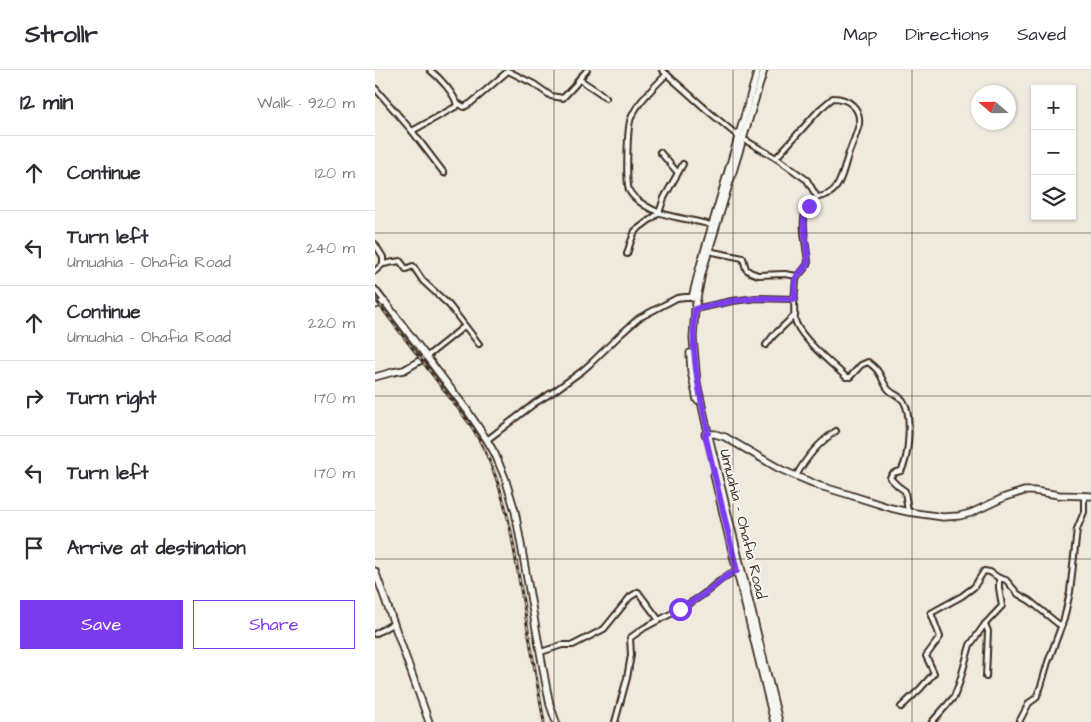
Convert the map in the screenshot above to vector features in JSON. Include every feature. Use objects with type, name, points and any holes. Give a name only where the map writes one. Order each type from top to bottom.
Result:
[{"type":"main road","name":"Umuahia - Ohafia Road","points":[[758,70],[698,290],[693,338],[695,368],[706,434],[779,722]]},
{"type":"main road","name":"Umuahia - Ohafia Road","points":[[764,70],[711,225],[699,266],[693,297],[690,334],[691,371],[774,722]]},
{"type":"main road","points":[[375,305],[385,302],[424,358],[487,440],[495,454],[515,511],[546,685],[556,722]]},
{"type":"main road","points":[[375,378],[405,370],[424,358]]},
{"type":"main road","points":[[706,434],[725,436],[780,469],[820,486],[908,512],[943,517],[959,516],[971,513],[1005,497],[1024,491],[1088,496]]},
{"type":"main road","points":[[375,571],[429,722]]},
{"type":"street","points":[[430,70],[443,83],[456,102],[465,106],[471,103],[507,71],[534,84],[551,96],[563,98],[587,70]]},
{"type":"street","points":[[711,225],[659,212],[646,206],[632,195],[629,189],[629,124],[637,108],[664,71],[714,116],[741,137],[776,158],[807,180],[817,197]]},
{"type":"street","points":[[579,79],[606,98]]},
{"type":"street","points":[[375,88],[412,131],[444,173]]},
{"type":"street","points":[[776,158],[820,109],[833,98],[842,99],[852,104],[856,110],[859,122],[840,182],[828,194],[823,197],[817,197],[805,214],[808,262],[807,267],[797,276],[796,280],[795,322],[803,334],[825,358],[847,376],[849,377],[861,366],[869,362],[879,372],[887,389],[905,402],[908,413],[906,459],[901,470],[893,473],[891,478],[905,491],[908,512]]},
{"type":"street","points":[[412,131],[457,106],[456,102]]},
{"type":"street","points":[[660,152],[679,172]]},
{"type":"street","points":[[627,254],[635,231],[659,212],[664,198],[683,164]]},
{"type":"street","points":[[375,244],[383,257],[383,264]]},
{"type":"street","points":[[708,252],[743,258],[746,269],[750,272],[797,276]]},
{"type":"street","points":[[375,271],[383,264],[400,261],[406,269],[413,266],[423,281],[449,305],[479,344]]},
{"type":"street","points":[[375,289],[385,302]]},
{"type":"street","points":[[487,440],[535,403],[582,371],[639,318],[677,298],[693,297]]},
{"type":"street","points":[[695,309],[757,298],[795,299]]},
{"type":"street","points":[[766,345],[795,315]]},
{"type":"street","points":[[424,358],[465,326]]},
{"type":"street","points":[[796,476],[812,452],[836,431]]},
{"type":"street","points":[[1019,722],[1029,703],[1036,698],[1062,626],[1070,592],[1077,529],[1088,496]]},
{"type":"street","points":[[615,722],[627,678],[631,655],[630,638],[644,628],[703,595],[729,574],[737,571]]},
{"type":"street","points":[[901,707],[935,673],[926,656],[941,637],[931,612],[962,596],[973,587],[984,571],[1006,580],[1017,594],[1030,601],[1062,626]]},
{"type":"street","points":[[932,722],[954,696],[969,645],[1002,606],[999,578]]},
{"type":"street","points":[[541,652],[562,645],[573,645],[604,629],[626,602],[638,592],[659,620]]},
{"type":"street","points":[[375,634],[393,623]]},
{"type":"street","points":[[985,624],[988,631],[985,676]]},
{"type":"railway","points":[[375,299],[470,424],[490,462],[500,489],[511,532],[544,722]]},
{"type":"route","points":[[680,609],[703,595],[729,574],[737,571],[705,434],[708,433],[695,368],[693,338],[695,309],[757,298],[795,299],[797,276],[807,267],[808,262],[804,222],[809,206]]}]
